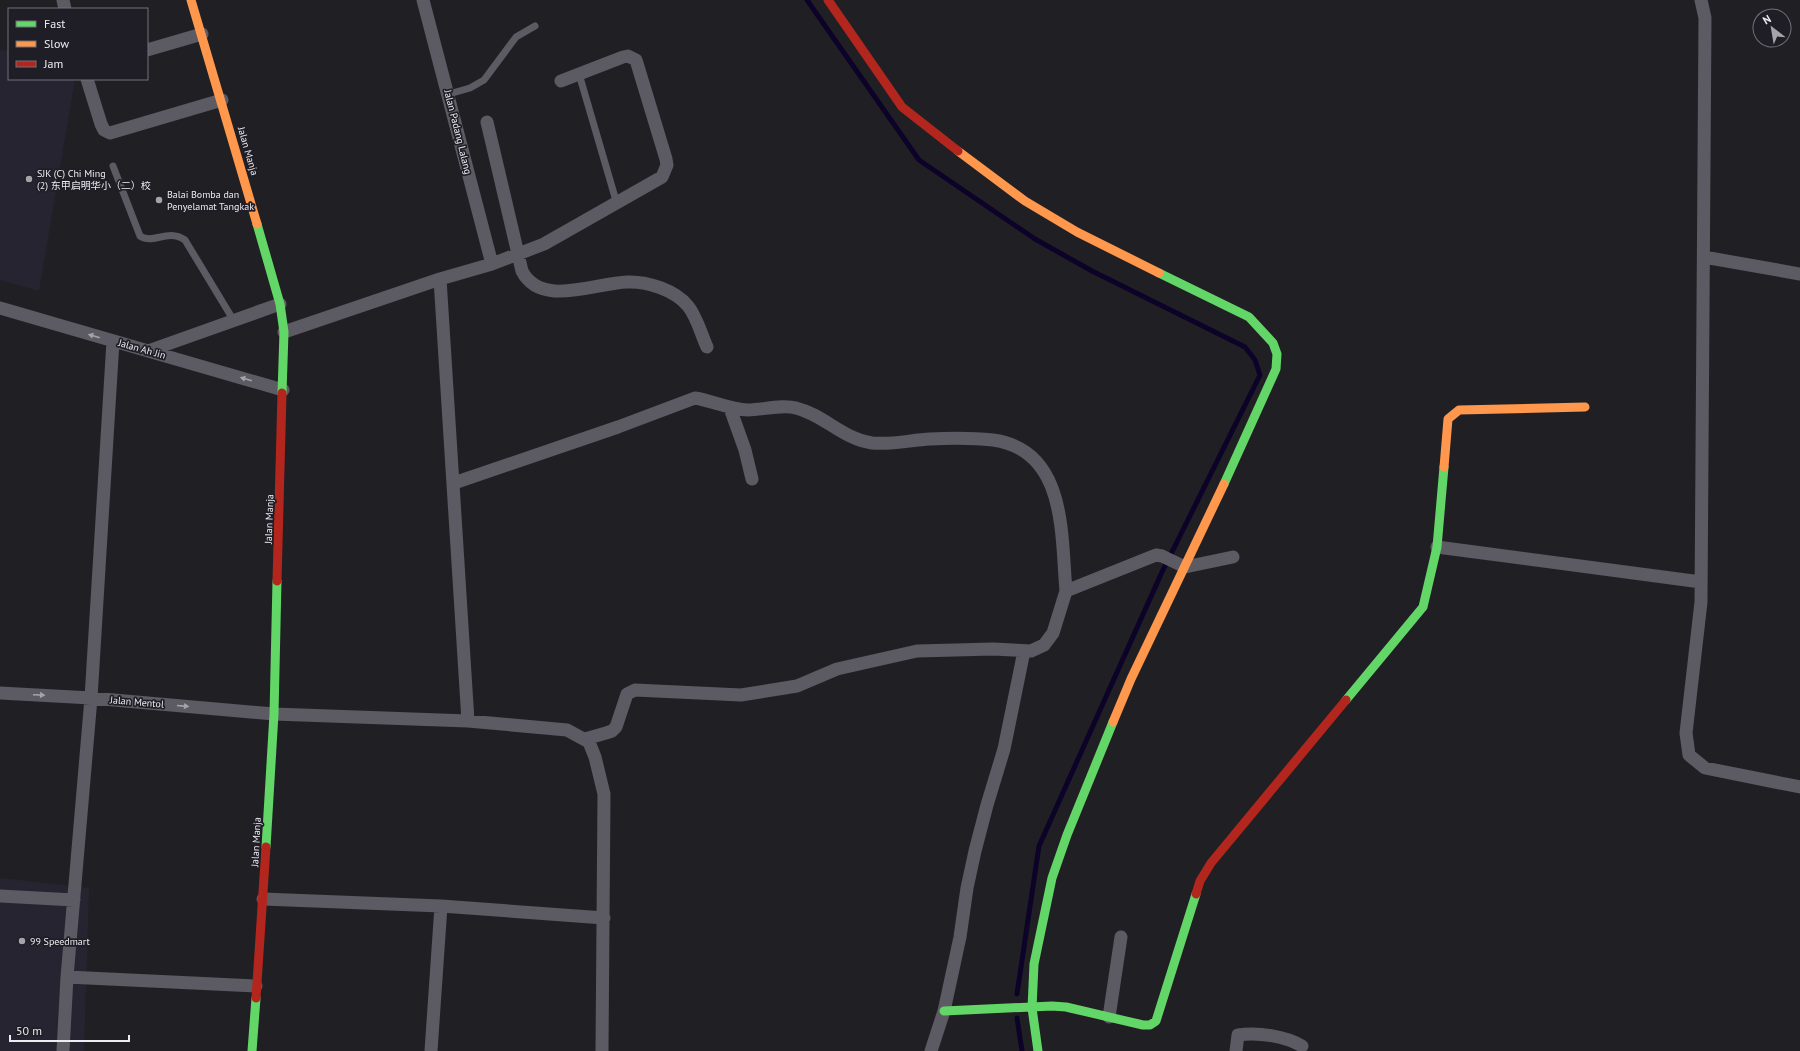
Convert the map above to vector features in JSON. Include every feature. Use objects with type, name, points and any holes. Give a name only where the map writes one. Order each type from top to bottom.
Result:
[{"type":"street","name":"Jalan Manja","points":[[191,0],[222,100],[280,304],[284,332],[274,714],[252,1051]]},
{"type":"street","name":"Jalan Padang Lalang","points":[[423,0],[449,94],[492,264]]},
{"type":"street","points":[[828,0],[892,94],[902,107],[912,116],[1025,201],[1077,232],[1249,317],[1273,343],[1277,354],[1276,369],[1182,565],[1131,679],[1067,835],[1052,878],[1034,964],[1032,1008],[1038,1051]]},
{"type":"street","points":[[1700,0],[1705,18],[1701,602],[1686,733],[1689,755],[1705,768],[1800,787]]},
{"type":"street","points":[[148,50],[202,34]]},
{"type":"street","points":[[284,332],[440,279],[492,264],[544,244],[662,177],[667,165],[639,64],[633,57],[628,56],[560,81]]},
{"type":"street","points":[[87,80],[101,124],[104,130],[110,133],[222,100]]},
{"type":"street","points":[[486,122],[522,271],[526,279],[532,285],[548,291],[583,290],[628,282],[642,283],[674,294],[687,304],[693,312],[707,347]]},
{"type":"street","points":[[1704,258],[1800,274]]},
{"type":"street","points":[[440,279],[468,721]]},
{"type":"street","points":[[148,351],[280,304]]},
{"type":"street","name":"Jalan Ah Jin","points":[[0,308],[283,390]]},
{"type":"street","points":[[63,1051],[67,977],[91,698],[113,341]]},
{"type":"street","points":[[454,483],[618,427],[695,398],[730,408],[747,410],[795,408],[807,412],[854,439],[873,443],[898,443],[930,439],[994,440],[1015,447],[1031,456],[1044,470],[1051,483],[1059,514],[1066,591],[1053,633],[1044,645],[1031,651],[993,649],[917,650],[837,669],[797,686],[741,695],[635,690],[627,694],[616,727],[612,731],[585,739]]},
{"type":"street","points":[[944,1011],[1052,1006],[1066,1007],[1148,1026],[1153,1024],[1156,1021],[1200,881],[1218,853],[1420,610],[1425,601],[1437,547],[1447,426],[1453,414],[1466,408],[1585,407]]},
{"type":"street","points":[[730,408],[745,450],[752,480]]},
{"type":"street","points":[[1437,547],[1701,582]]},
{"type":"street","points":[[1066,591],[1156,555],[1162,556],[1182,565],[1233,557]]},
{"type":"street","points":[[931,1051],[944,1011],[960,937],[967,888],[987,805],[1004,749],[1024,651]]},
{"type":"street","name":"Jalan Mentol","points":[[0,693],[91,698],[274,714],[468,721],[567,730],[585,739]]},
{"type":"street","points":[[585,739],[589,742],[595,757],[604,794],[602,1051]]},
{"type":"street","points":[[0,896],[74,900]]},
{"type":"street","points":[[263,899],[441,906],[604,918]]},
{"type":"street","points":[[431,1051],[441,906]]},
{"type":"street","points":[[1109,1017],[1121,938]]},
{"type":"street","points":[[67,977],[256,986]]},
{"type":"street","points":[[1236,1051],[1238,1035],[1251,1033],[1294,1041],[1301,1049]]},
{"type":"lane","points":[[449,94],[478,85],[484,80],[518,35],[535,26]]},
{"type":"lane","points":[[579,74],[616,204]]},
{"type":"lane","points":[[113,166],[140,236],[148,240],[171,235],[179,236],[185,240],[234,321]]},
{"type":"shaded area","name":"SJK (C) Chi Ming (2) 东甲启明华小（二）校","points":[[0,50],[8,51],[8,80],[75,80],[39,291],[0,280]]},
{"type":"shaded area","points":[[0,878],[89,888],[84,1051],[0,1051]]},
{"type":"waterway","points":[[807,0],[919,160],[1035,239],[1092,271],[1245,347],[1255,360],[1260,375],[1162,572],[1039,846],[1017,994]]},
{"type":"waterway","points":[[1017,1018],[1022,1051]]},
{"type":"traffic: fast","points":[[257,224],[280,304],[284,332],[282,393]]},
{"type":"traffic: fast","points":[[1159,273],[1249,317],[1273,343],[1277,354],[1276,369],[1224,484]]},
{"type":"traffic: fast","points":[[1346,700],[1423,607],[1437,547],[1444,467]]},
{"type":"traffic: fast","points":[[266,847],[274,714],[277,581]]},
{"type":"traffic: fast","points":[[1038,1051],[1032,1008],[1034,964],[1052,878],[1067,835],[1113,722]]},
{"type":"traffic: fast","points":[[944,1011],[1052,1006],[1066,1007],[1143,1025],[1150,1025],[1156,1021],[1196,894]]},
{"type":"traffic: fast","points":[[252,1051],[256,998]]},
{"type":"traffic: slow","points":[[191,0],[257,224]]},
{"type":"traffic: slow","points":[[958,151],[1025,201],[1077,232],[1159,273]]},
{"type":"traffic: slow","points":[[1444,467],[1448,419],[1459,410],[1585,407]]},
{"type":"traffic: slow","points":[[1113,722],[1131,679],[1224,484]]},
{"type":"traffic: jam","points":[[828,0],[902,107],[958,151]]},
{"type":"traffic: jam","points":[[277,581],[282,393]]},
{"type":"traffic: jam","points":[[1196,894],[1200,881],[1211,863],[1346,700]]},
{"type":"traffic: jam","points":[[256,998],[266,847]]},
{"type":"place","name":"SJK (C) Chi Ming (2) 东甲启明华小（二）校","points":[[29,179]]},
{"type":"place","name":"Balai Bomba dan Penyelamat Tangkak","points":[[159,200]]},
{"type":"place","name":"99 Speedmart","points":[[22,941]]}]
